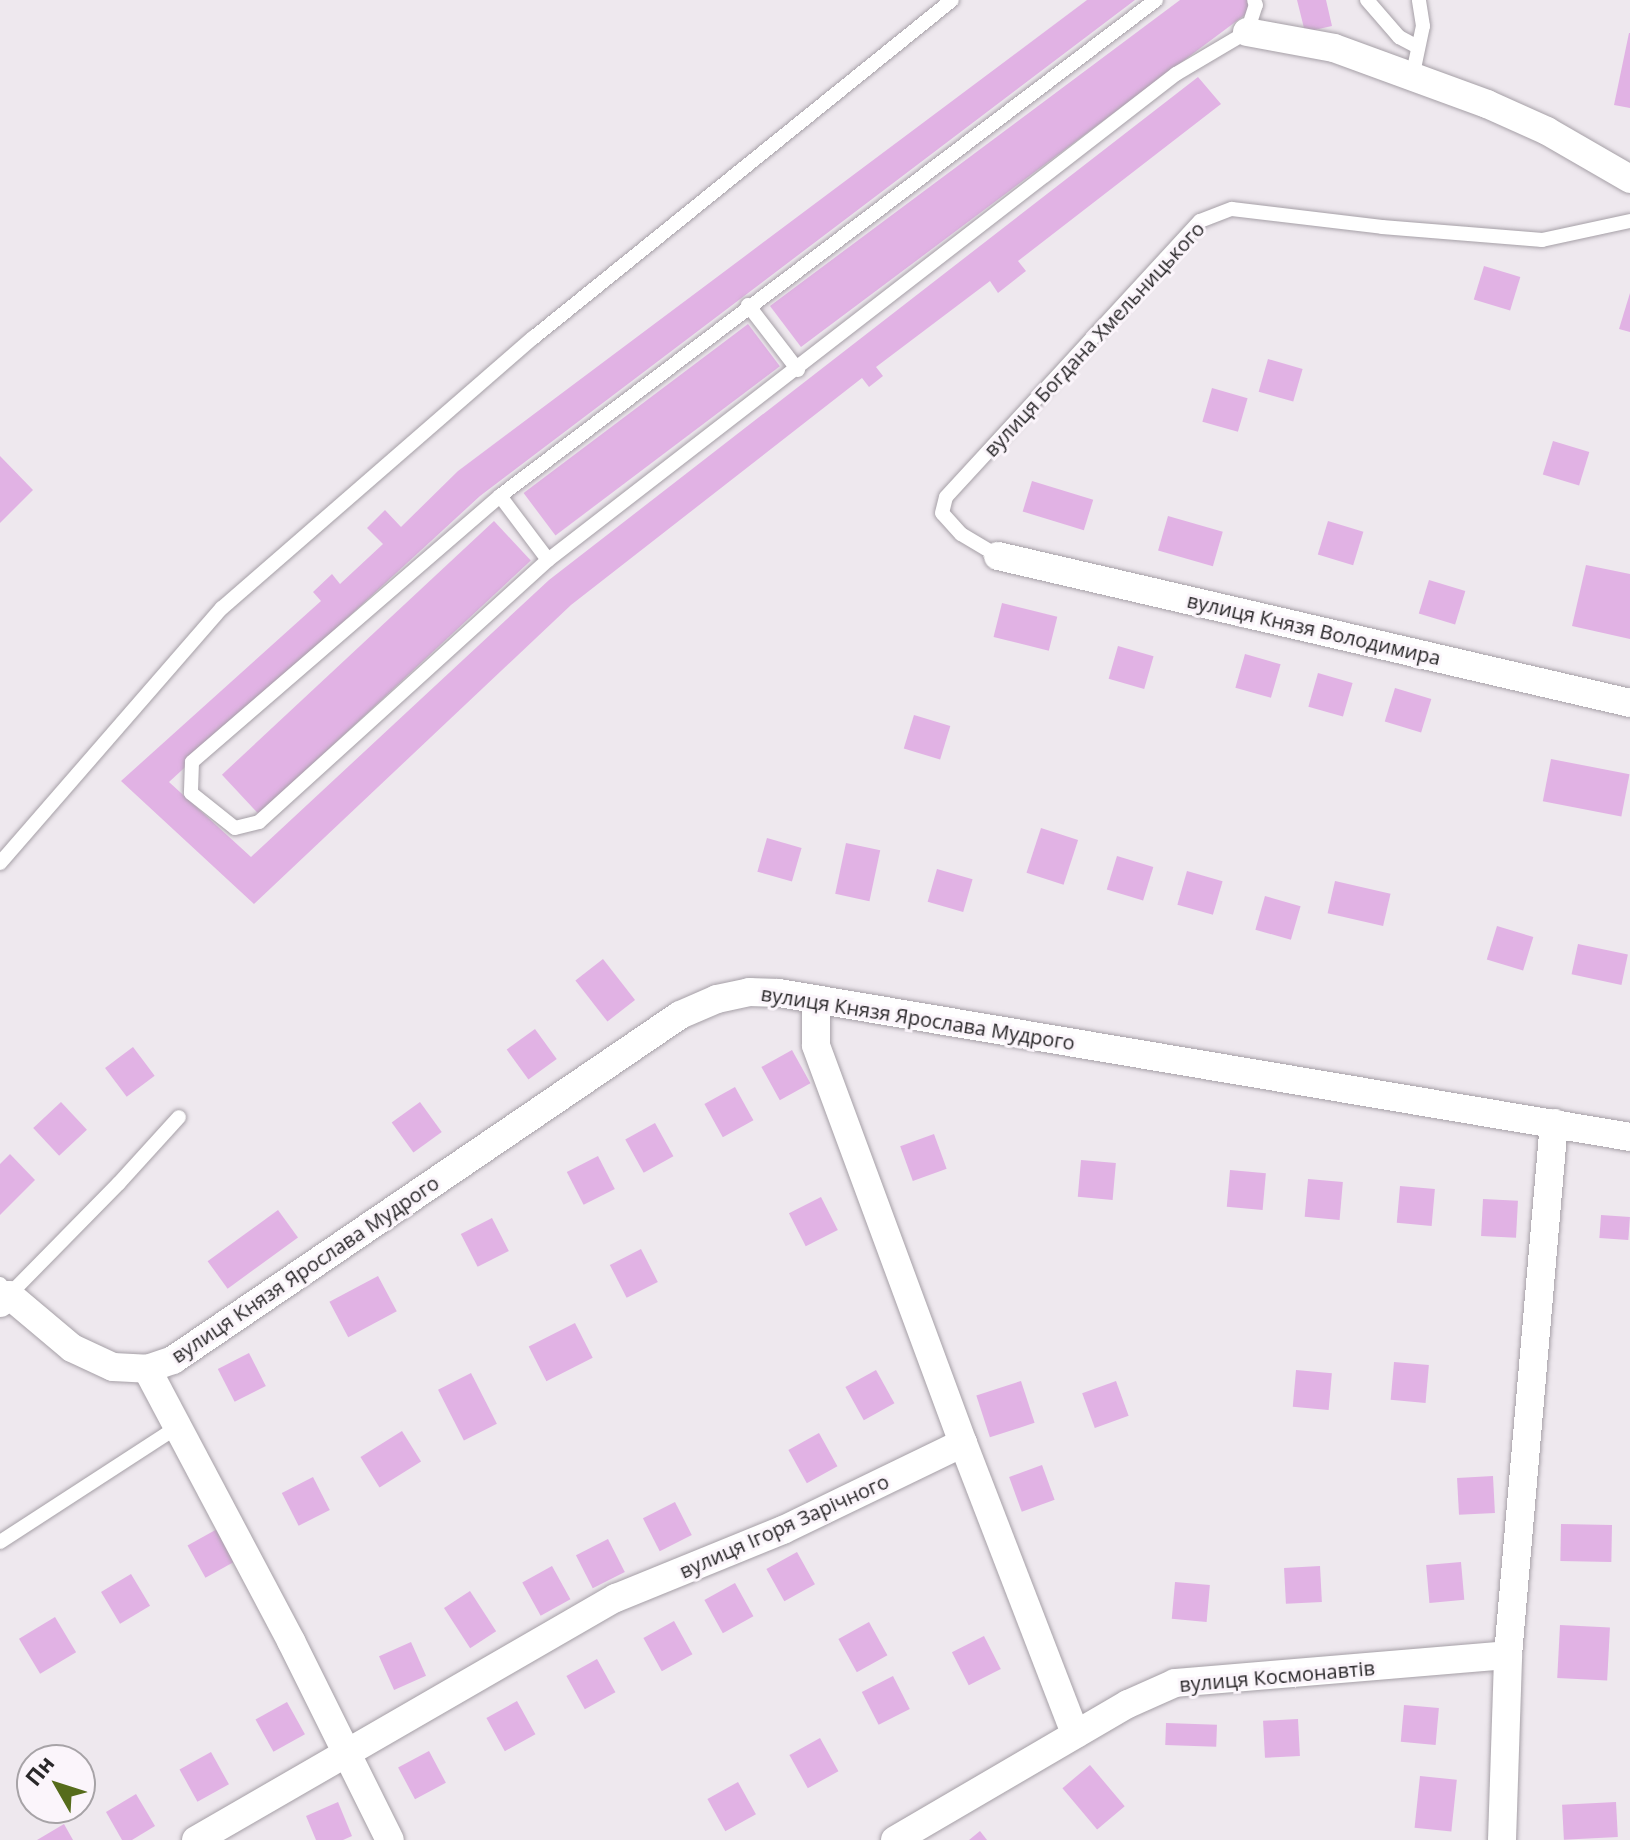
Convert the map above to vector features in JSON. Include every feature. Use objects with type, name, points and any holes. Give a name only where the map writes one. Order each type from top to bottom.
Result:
[{"type":"street","points":[[1247,32],[1334,48],[1535,126],[1630,179]]},
{"type":"street","name":"вулиця Князя Володимира","points":[[998,556],[1630,703]]},
{"type":"street","name":"вулиця Князя Ярослава Мудрого","points":[[3,1294],[72,1348],[113,1367],[147,1369],[173,1360],[680,1015],[717,999],[749,992],[779,993],[1630,1137]]},
{"type":"street","points":[[816,1000],[816,1045],[963,1443],[1075,1734]]},
{"type":"street","points":[[1502,1840],[1508,1655],[1554,1123]]},
{"type":"street","points":[[147,1369],[291,1641],[390,1840]]},
{"type":"street","name":"вулиця Ігоря Зарічного","points":[[196,1840],[616,1598],[783,1530],[963,1443]]},
{"type":"street","name":"вулиця Космонавтів","points":[[895,1840],[1075,1734],[1175,1683],[1508,1655]]},
{"type":"lane","points":[[0,863],[222,608],[533,338],[952,0]]},
{"type":"lane","points":[[1156,0],[748,305],[500,496],[192,762],[191,793],[235,828],[259,822],[548,560],[798,370],[1176,74],[1247,32],[1256,5],[1254,0]]},
{"type":"lane","points":[[1367,0],[1399,37],[1418,47]]},
{"type":"lane","points":[[1412,78],[1423,26],[1419,0]]},
{"type":"lane","name":"вулиця Богдана Хмельницького","points":[[998,556],[961,534],[942,513],[946,497],[1200,221],[1232,209],[1382,227],[1542,240],[1630,221]]},
{"type":"lane","points":[[748,305],[798,370]]},
{"type":"lane","points":[[500,496],[548,560]]},
{"type":"lane","points":[[3,1294],[119,1183],[179,1117]]},
{"type":"lane","points":[[0,1542],[177,1427]]},
{"type":"building","points":[[1087,0],[1135,0],[480,496],[169,782],[251,857],[549,580],[1198,77],[1221,104],[1018,261],[1026,271],[998,293],[990,281],[876,367],[883,376],[869,387],[862,378],[571,605],[254,904],[121,781],[321,601],[313,592],[332,574],[340,584],[383,544],[367,528],[385,510],[401,527],[458,471]]},
{"type":"building","points":[[1180,0],[1248,0],[1254,8],[801,347],[770,306]]},
{"type":"building","points":[[1297,0],[1326,0],[1332,26],[1305,32]]},
{"type":"building","points":[[1630,33],[1630,108],[1614,105]]},
{"type":"building","points":[[1484,266],[1520,277],[1510,311],[1474,299]]},
{"type":"building","points":[[1630,293],[1630,332],[1619,329]]},
{"type":"building","points":[[748,324],[780,366],[555,535],[524,493]]},
{"type":"building","points":[[1268,359],[1303,369],[1293,402],[1259,392]]},
{"type":"building","points":[[1212,388],[1248,398],[1238,432],[1202,422]]},
{"type":"building","points":[[1553,441],[1589,452],[1579,486],[1543,474]]},
{"type":"building","points":[[0,456],[33,490],[0,523]]},
{"type":"building","points":[[1032,481],[1093,500],[1084,530],[1023,512]]},
{"type":"building","points":[[1168,516],[1223,532],[1213,566],[1158,551]]},
{"type":"building","points":[[494,521],[531,560],[259,814],[222,775]]},
{"type":"building","points":[[1328,521],[1363,532],[1353,565],[1318,554]]},
{"type":"building","points":[[1586,565],[1630,574],[1630,639],[1572,626]]},
{"type":"building","points":[[1429,580],[1465,591],[1455,625],[1419,613]]},
{"type":"building","points":[[1002,603],[1057,617],[1049,651],[994,637]]},
{"type":"building","points":[[1118,646],[1154,656],[1144,689],[1109,679]]},
{"type":"building","points":[[1245,654],[1281,664],[1271,698],[1235,688]]},
{"type":"building","points":[[1318,673],[1353,683],[1343,717],[1308,707]]},
{"type":"building","points":[[1395,688],[1431,699],[1421,733],[1385,721]]},
{"type":"building","points":[[914,715],[950,726],[940,760],[904,748]]},
{"type":"building","points":[[1551,759],[1630,774],[1621,816],[1543,801]]},
{"type":"building","points":[[1041,828],[1078,840],[1064,885],[1026,873]]},
{"type":"building","points":[[767,838],[802,848],[792,882],[757,872]]},
{"type":"building","points":[[846,843],[880,850],[869,901],[835,894]]},
{"type":"building","points":[[1117,856],[1153,867],[1143,901],[1107,889]]},
{"type":"building","points":[[937,869],[973,879],[963,912],[928,902]]},
{"type":"building","points":[[1187,871],[1223,881],[1213,915],[1177,905]]},
{"type":"building","points":[[1335,881],[1391,894],[1383,926],[1328,913]]},
{"type":"building","points":[[1265,896],[1301,906],[1291,940],[1255,930]]},
{"type":"building","points":[[1497,926],[1533,937],[1523,971],[1487,959]]},
{"type":"building","points":[[1578,944],[1628,955],[1621,985],[1572,974]]},
{"type":"building","points":[[603,959],[635,1000],[607,1022],[575,981]]},
{"type":"building","points":[[535,1029],[557,1059],[528,1080],[507,1050]]},
{"type":"building","points":[[133,1047],[155,1076],[127,1097],[105,1068]]},
{"type":"building","points":[[792,1050],[810,1083],[780,1100],[761,1067]]},
{"type":"building","points":[[735,1087],[753,1120],[723,1137],[704,1104]]},
{"type":"building","points":[[61,1102],[87,1130],[59,1156],[33,1128]]},
{"type":"building","points":[[420,1102],[442,1132],[413,1153],[392,1123]]},
{"type":"building","points":[[655,1123],[673,1156],[644,1173],[625,1139]]},
{"type":"building","points":[[934,1134],[947,1169],[913,1181],[900,1146]]},
{"type":"building","points":[[10,1154],[35,1180],[0,1215],[0,1164]]},
{"type":"building","points":[[598,1156],[615,1189],[584,1205],[567,1172]]},
{"type":"building","points":[[1081,1160],[1116,1163],[1113,1200],[1078,1197]]},
{"type":"building","points":[[1230,1170],[1266,1173],[1263,1210],[1227,1207]]},
{"type":"building","points":[[1308,1179],[1343,1182],[1340,1220],[1305,1217]]},
{"type":"building","points":[[1400,1186],[1435,1189],[1432,1226],[1397,1223]]},
{"type":"building","points":[[821,1197],[838,1230],[806,1246],[789,1213]]},
{"type":"building","points":[[1483,1199],[1518,1201],[1516,1238],[1481,1236]]},
{"type":"building","points":[[278,1210],[298,1238],[228,1289],[208,1261]]},
{"type":"building","points":[[1601,1215],[1630,1217],[1628,1240],[1599,1238]]},
{"type":"building","points":[[492,1218],[509,1251],[478,1267],[461,1234]]},
{"type":"building","points":[[641,1249],[658,1282],[627,1298],[610,1265]]},
{"type":"building","points":[[378,1276],[397,1311],[348,1337],[329,1302]]},
{"type":"building","points":[[575,1323],[593,1358],[546,1381],[529,1347]]},
{"type":"building","points":[[249,1353],[266,1386],[235,1402],[218,1369]]},
{"type":"building","points":[[1394,1362],[1429,1365],[1426,1403],[1391,1400]]},
{"type":"building","points":[[876,1370],[894,1403],[864,1420],[845,1387]]},
{"type":"building","points":[[1296,1370],[1332,1373],[1329,1410],[1293,1407]]},
{"type":"building","points":[[471,1373],[497,1424],[464,1441],[438,1390]]},
{"type":"building","points":[[1021,1381],[1035,1423],[990,1437],[976,1396]]},
{"type":"building","points":[[1116,1381],[1129,1416],[1095,1428],[1082,1393]]},
{"type":"building","points":[[402,1431],[421,1462],[380,1487],[360,1457]]},
{"type":"building","points":[[819,1433],[837,1466],[807,1483],[788,1450]]},
{"type":"building","points":[[1042,1465],[1055,1500],[1022,1512],[1009,1477]]},
{"type":"building","points":[[1493,1476],[1495,1513],[1459,1515],[1457,1478]]},
{"type":"building","points":[[313,1477],[330,1510],[299,1526],[282,1493]]},
{"type":"building","points":[[675,1502],[692,1535],[660,1551],[643,1518]]},
{"type":"building","points":[[1561,1524],[1612,1525],[1611,1562],[1560,1561]]},
{"type":"building","points":[[219,1528],[237,1560],[205,1578],[188,1545]]},
{"type":"building","points":[[608,1539],[625,1572],[593,1588],[576,1555]]},
{"type":"building","points":[[797,1552],[815,1584],[784,1601],[766,1569]]},
{"type":"building","points":[[1461,1562],[1464,1600],[1429,1603],[1426,1565]]},
{"type":"building","points":[[552,1566],[570,1599],[541,1616],[522,1582]]},
{"type":"building","points":[[1320,1566],[1322,1602],[1286,1604],[1284,1568]]},
{"type":"building","points":[[131,1574],[150,1606],[120,1624],[101,1592]]},
{"type":"building","points":[[1175,1582],[1210,1585],[1207,1622],[1172,1619]]},
{"type":"building","points":[[735,1583],[753,1616],[723,1633],[704,1600]]},
{"type":"building","points":[[470,1591],[496,1631],[470,1648],[444,1608]]},
{"type":"building","points":[[55,1617],[76,1652],[40,1674],[19,1639]]},
{"type":"building","points":[[674,1621],[692,1654],[662,1671],[643,1638]]},
{"type":"building","points":[[869,1622],[887,1655],[857,1672],[838,1639]]},
{"type":"building","points":[[1560,1625],[1610,1628],[1607,1681],[1557,1678]]},
{"type":"building","points":[[984,1636],[1001,1669],[969,1685],[952,1652]]},
{"type":"building","points":[[411,1642],[426,1676],[394,1690],[379,1656]]},
{"type":"building","points":[[597,1659],[615,1692],[585,1709],[566,1676]]},
{"type":"building","points":[[893,1676],[910,1709],[879,1725],[862,1692]]},
{"type":"building","points":[[517,1701],[535,1734],[505,1751],[486,1718]]},
{"type":"building","points":[[287,1702],[305,1734],[273,1752],[256,1719]]},
{"type":"building","points":[[1404,1705],[1439,1708],[1436,1745],[1401,1742]]},
{"type":"building","points":[[1298,1719],[1300,1756],[1265,1758],[1263,1721]]},
{"type":"building","points":[[1166,1723],[1217,1725],[1216,1747],[1165,1745]]},
{"type":"building","points":[[820,1738],[838,1771],[808,1788],[789,1755]]},
{"type":"building","points":[[429,1751],[446,1783],[415,1799],[398,1767]]},
{"type":"building","points":[[211,1752],[229,1784],[197,1802],[180,1769]]},
{"type":"building","points":[[1090,1765],[1125,1806],[1097,1830],[1062,1788]]},
{"type":"building","points":[[1420,1776],[1457,1780],[1451,1832],[1415,1828]]},
{"type":"building","points":[[738,1782],[756,1814],[725,1831],[707,1799]]},
{"type":"building","points":[[136,1794],[155,1826],[132,1840],[122,1840],[106,1812]]},
{"type":"building","points":[[338,1802],[352,1836],[343,1840],[316,1840],[306,1816]]},
{"type":"building","points":[[1616,1802],[1618,1837],[1564,1840],[1562,1805]]},
{"type":"building","points":[[64,1824],[73,1840],[37,1840]]},
{"type":"building","points":[[980,1831],[987,1840],[969,1840]]}]
